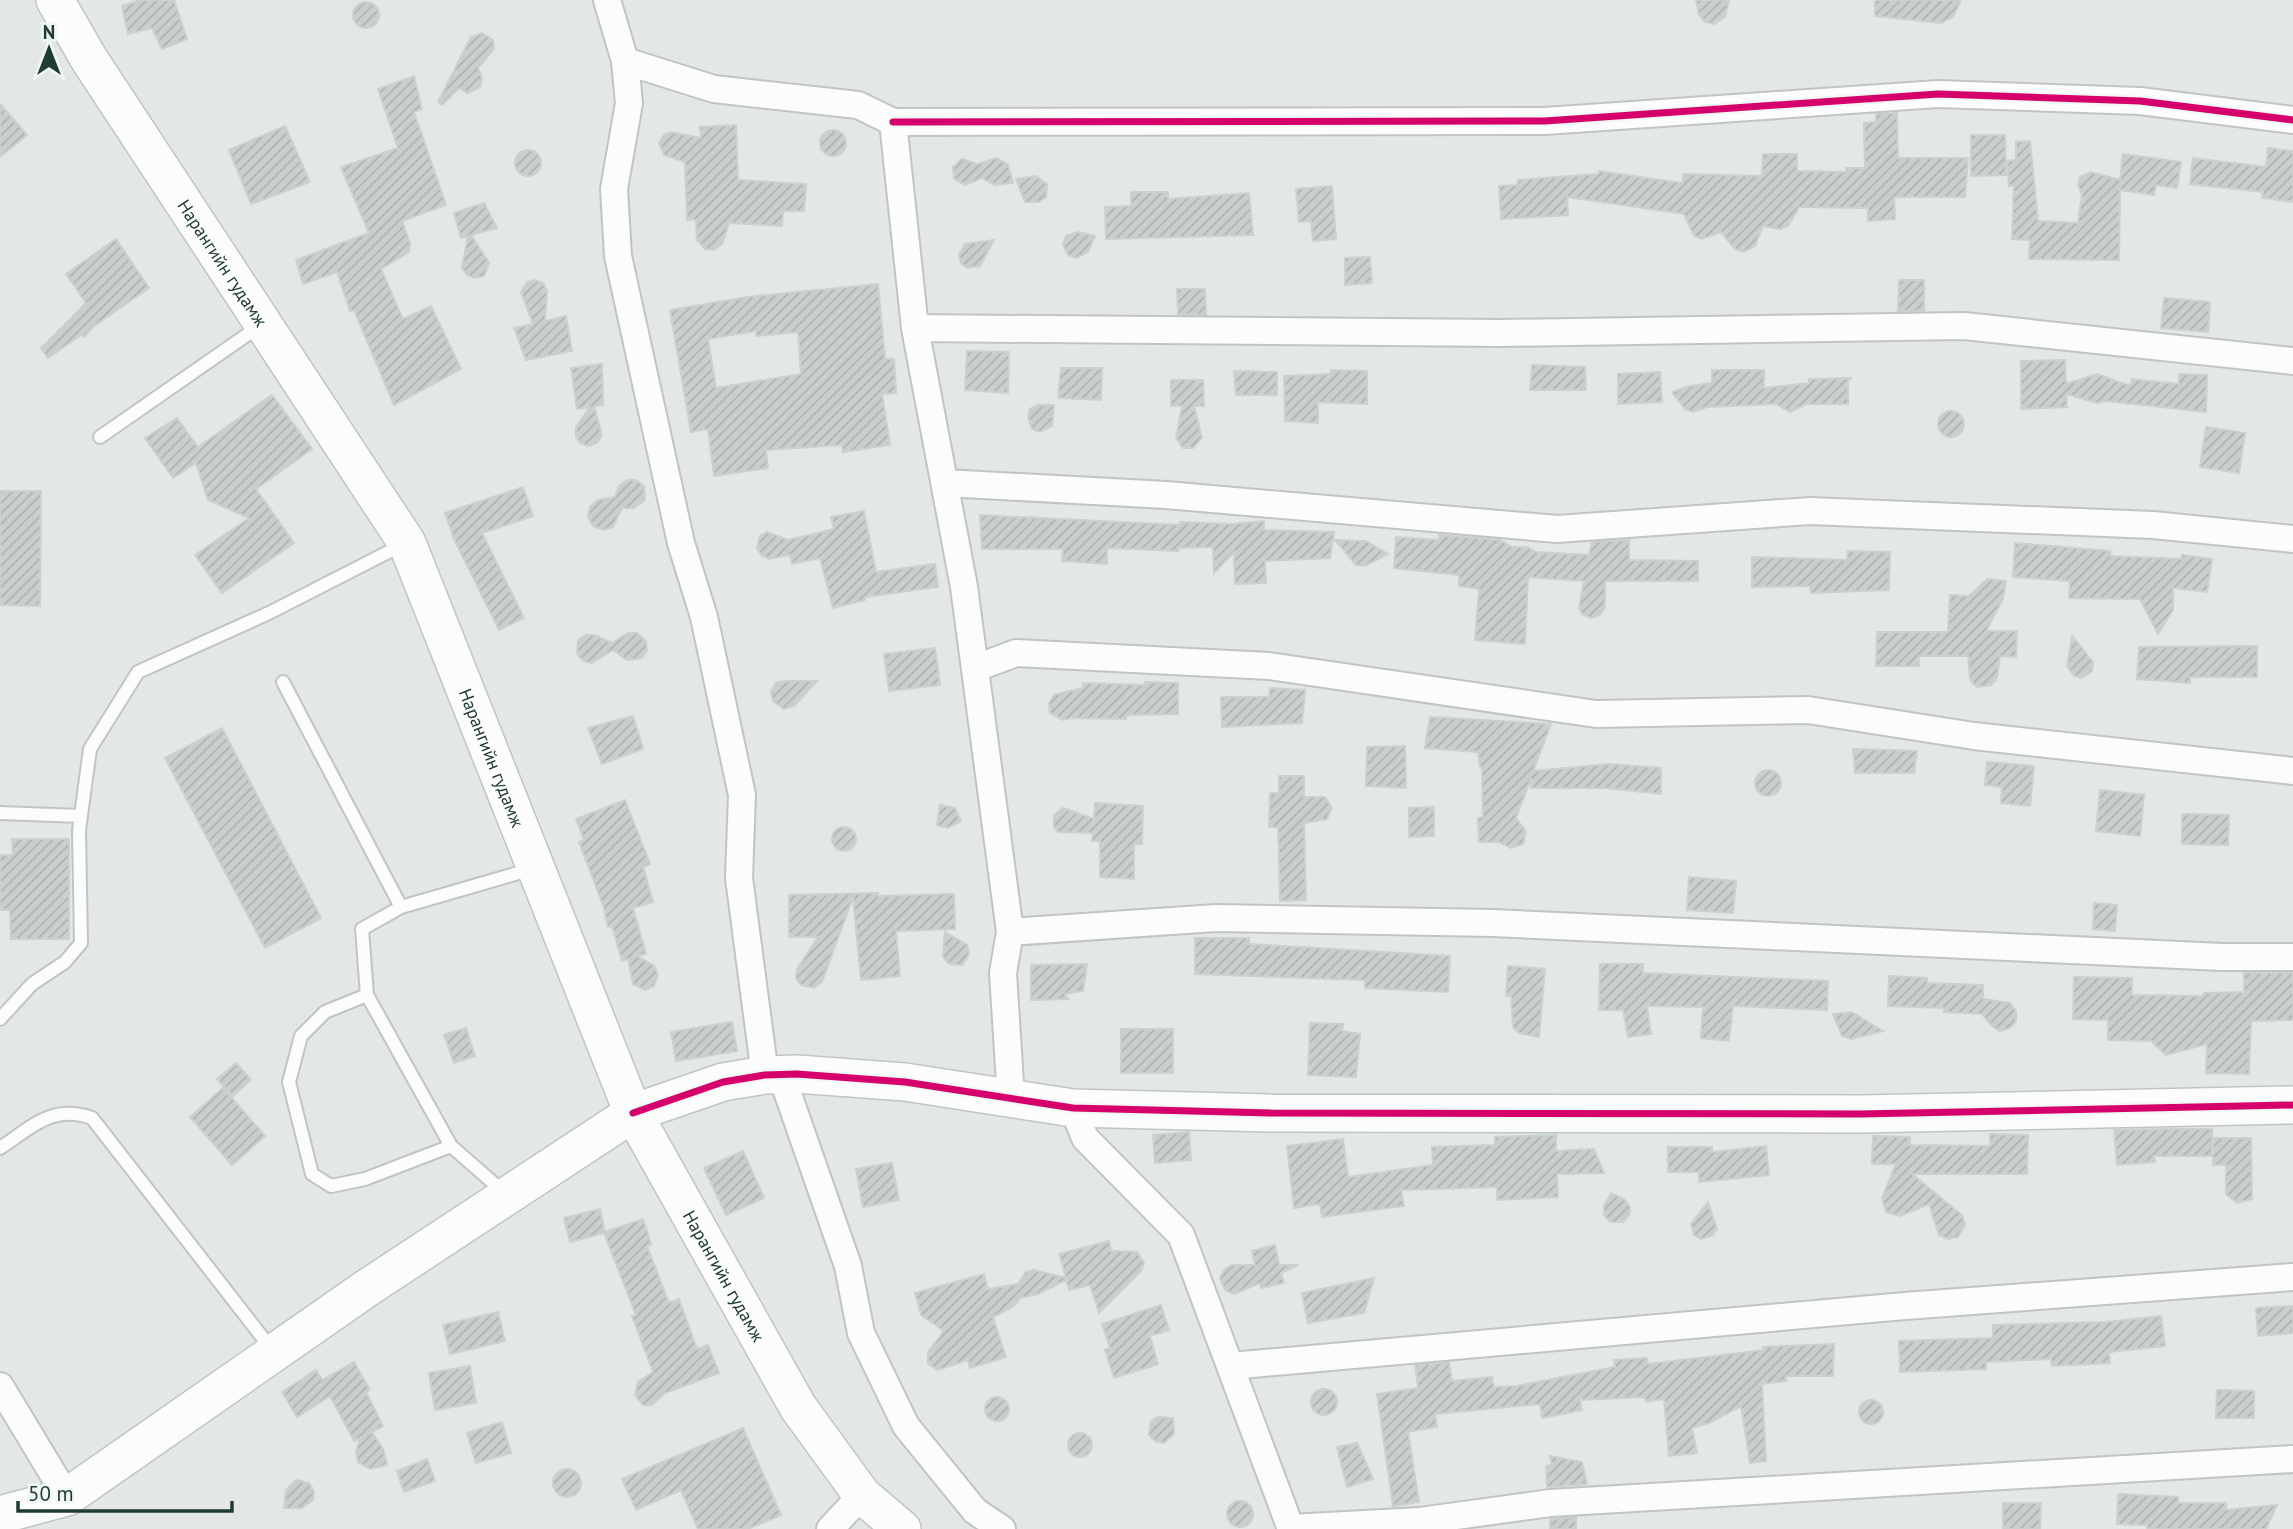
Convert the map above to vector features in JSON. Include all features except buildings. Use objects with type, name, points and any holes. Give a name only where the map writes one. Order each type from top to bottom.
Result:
[{"type":"main road","name":"Нарангийн гудамж","points":[[55,0],[89,59],[407,543],[633,1113],[798,1407],[862,1495],[902,1529]]},
{"type":"main road","points":[[0,1515],[67,1497],[172,1421],[506,1195],[633,1113],[723,1082],[773,1074],[905,1082],[1073,1108],[1270,1114],[1860,1114],[2293,1105]]},
{"type":"street","points":[[607,0],[625,61],[629,103],[614,189],[618,256],[681,542],[704,617],[742,795],[739,878],[773,1074],[848,1266],[861,1333],[906,1426],[975,1511],[1002,1529]]},
{"type":"street","points":[[625,61],[714,89],[858,105],[893,122],[1545,121],[1938,94],[2140,101],[2293,120]]},
{"type":"street","points":[[893,122],[915,328],[945,483],[976,668],[1010,932],[1003,973],[1011,1099]]},
{"type":"street","points":[[915,328],[1501,332],[1964,326],[2293,361]]},
{"type":"street","points":[[945,483],[1166,495],[1557,529],[1810,511],[2153,525],[2293,539]]},
{"type":"street","points":[[976,668],[1016,653],[1269,666],[1596,714],[1808,710],[1974,736],[2293,771]]},
{"type":"street","points":[[1010,932],[1216,918],[1493,923],[2222,957],[2293,957]]},
{"type":"street","points":[[1073,1108],[1085,1138],[1181,1236],[1290,1528],[1420,1521],[1550,1503],[2293,1459]]},
{"type":"street","points":[[1230,1367],[1905,1306],[2293,1277]]},
{"type":"street","points":[[0,1386],[67,1497]]},
{"type":"street","points":[[830,1529],[862,1495]]},
{"type":"lane","points":[[100,437],[264,323]]},
{"type":"lane","points":[[0,1018],[32,984],[65,962],[81,943],[81,816],[90,749],[138,672],[269,613],[407,543]]},
{"type":"lane","points":[[283,682],[401,907]]},
{"type":"lane","points":[[0,813],[81,816]]},
{"type":"lane","points":[[506,1195],[451,1146],[367,995],[362,929],[401,907],[536,868]]},
{"type":"lane","points":[[367,995],[325,1012],[301,1036],[289,1082],[312,1174],[331,1186],[365,1179],[451,1146]]},
{"type":"lane","points":[[0,1148],[54,1113],[75,1112],[92,1118],[275,1353]]},
{"type":"cycle path","points":[[893,122],[1545,121],[1938,94],[2140,101],[2293,120]]},
{"type":"cycle path","points":[[633,1113],[723,1082],[765,1075],[797,1074],[905,1082],[1073,1108],[1270,1113],[1860,1114],[2293,1105]]}]
